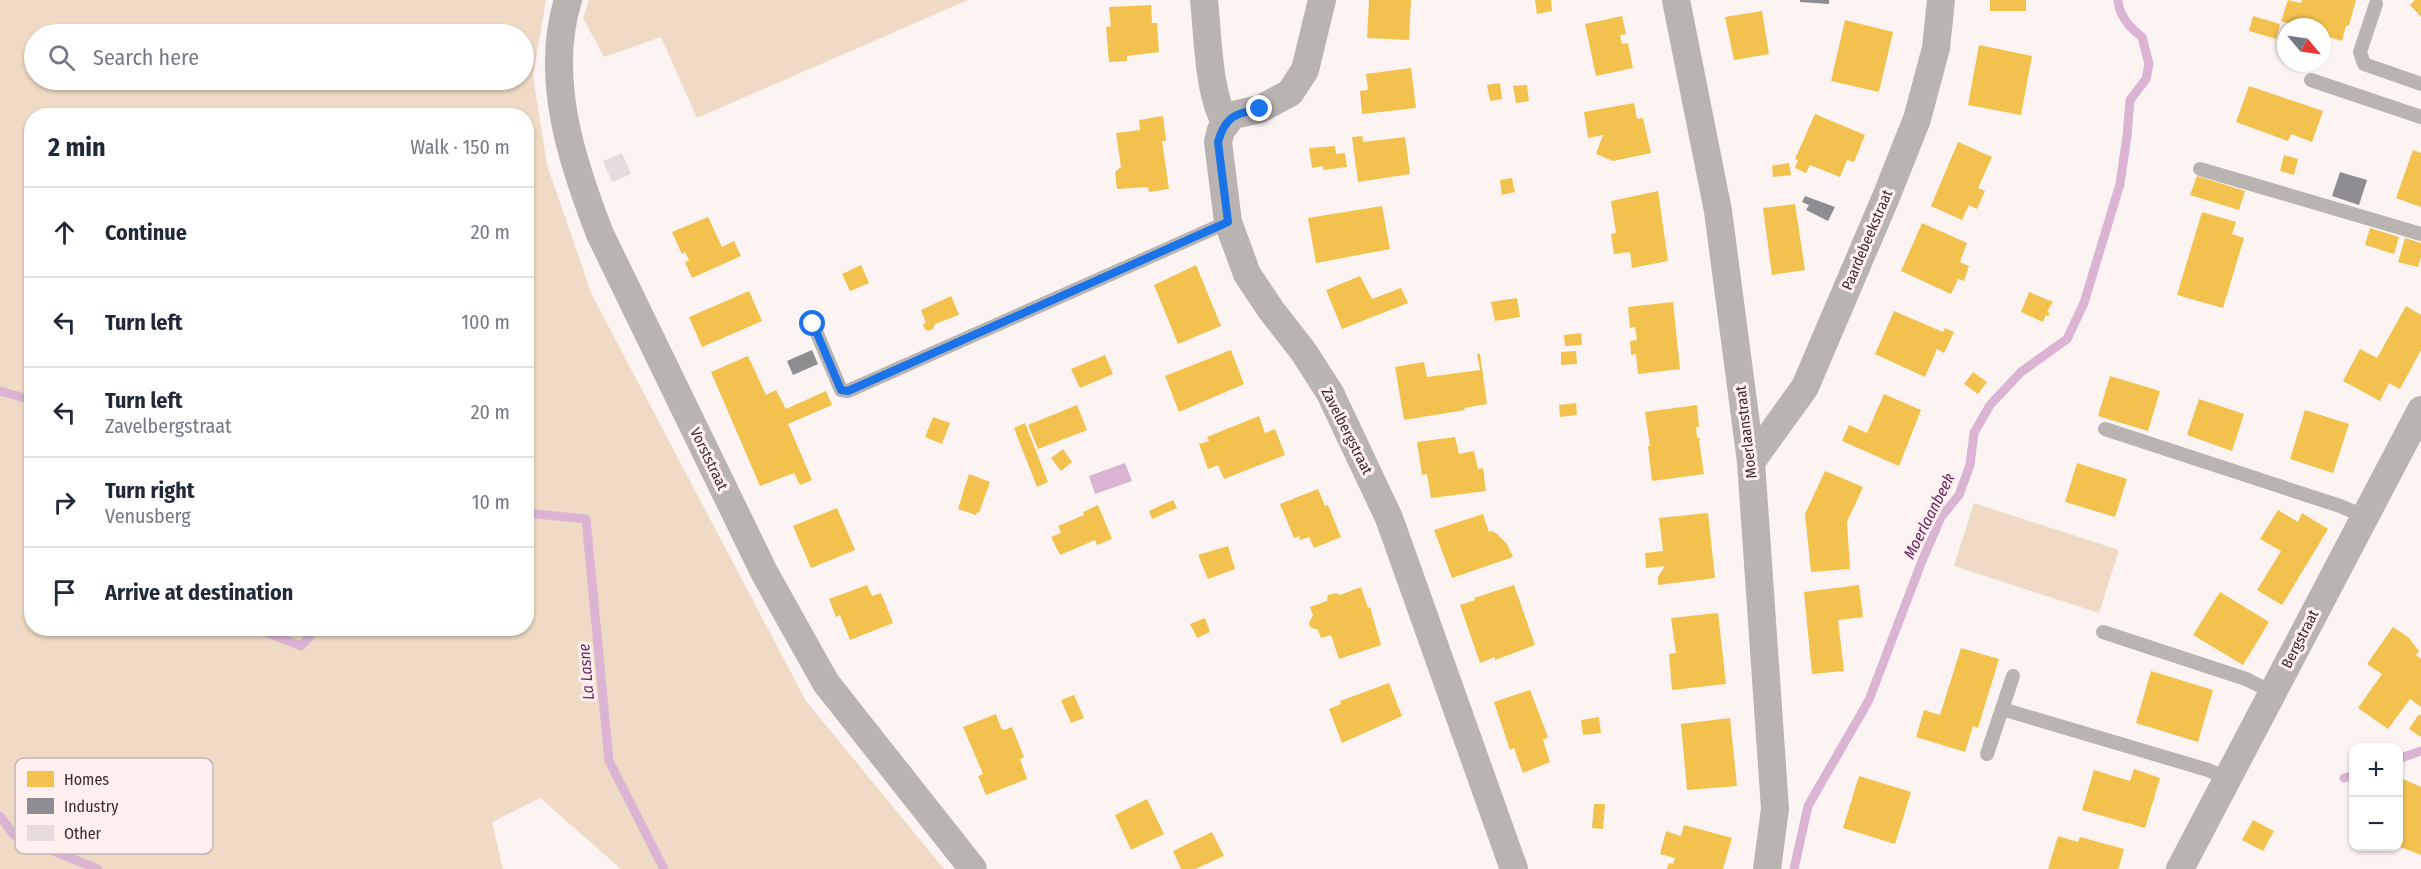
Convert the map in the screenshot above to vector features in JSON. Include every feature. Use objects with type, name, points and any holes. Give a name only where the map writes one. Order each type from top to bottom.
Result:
[{"type":"street","name":"Vorststraat","points":[[568,0],[562,18],[560,73],[566,129],[582,188],[600,234],[764,572],[814,664],[826,683],[973,869]]},
{"type":"street","points":[[1204,0],[1214,92],[1218,110],[1226,124],[1233,115],[1260,109],[1290,93],[1305,70],[1322,0]]},
{"type":"street","name":"Moerlaanstraat","points":[[1676,0],[1718,212],[1751,462],[1775,809],[1771,856],[1767,869]]},
{"type":"street","name":"Paardebeekstraat","points":[[1751,462],[1805,387],[1886,197],[1917,119],[1936,48],[1941,0]]},
{"type":"street","name":"Zavelbergstraat","points":[[1226,124],[1218,142],[1228,222],[1247,274],[1303,351],[1329,393],[1389,518],[1514,869]]},
{"type":"street","name":"Bergstraat","points":[[2180,869],[2421,410]]},
{"type":"lane","points":[[2376,4],[2360,51],[2364,64],[2421,84]]},
{"type":"lane","points":[[2312,80],[2421,117]]},
{"type":"lane","points":[[2200,169],[2421,234]]},
{"type":"lane","points":[[813,324],[841,390],[848,391],[1228,222]]},
{"type":"lane","points":[[2105,429],[2340,506],[2364,516]]},
{"type":"lane","points":[[2103,632],[2246,678],[2272,692]]},
{"type":"lane","points":[[1987,754],[2013,676]]},
{"type":"lane","points":[[2002,709],[2208,770],[2227,778]]},
{"type":"shaded area","points":[[0,0],[546,0],[534,70],[534,24],[24,24],[24,90],[534,90],[534,82],[547,165],[592,295],[806,701],[944,869],[621,869],[540,798],[492,822],[503,869],[0,869]]},
{"type":"shaded area","points":[[589,0],[968,0],[697,118],[661,37],[604,57],[583,18]]},
{"type":"shaded area","points":[[1125,463],[1132,481],[1095,494],[1089,476]]},
{"type":"shaded area","points":[[1974,503],[2119,550],[2099,613],[1954,566]]},
{"type":"building: Homes","points":[[1369,0],[1411,0],[1409,40],[1367,38]]},
{"type":"building: Homes","points":[[1535,0],[1551,0],[1552,11],[1537,14]]},
{"type":"building: Homes","points":[[1990,0],[2026,0],[2026,11],[1990,11]]},
{"type":"building: Homes","points":[[2288,0],[2301,3],[2302,0],[2356,0],[2342,41],[2331,38],[2331,18],[2282,18]]},
{"type":"building: Homes","points":[[2415,0],[2421,0],[2421,17],[2410,5]]},
{"type":"building: Homes","points":[[1151,5],[1152,23],[1157,23],[1159,52],[1127,56],[1127,61],[1109,62],[1106,27],[1111,26],[1109,7]]},
{"type":"building: Homes","points":[[1762,11],[1769,54],[1734,60],[1725,17]]},
{"type":"building: Homes","points":[[1622,16],[1626,34],[1620,35],[1622,44],[1628,43],[1633,68],[1596,76],[1585,24]]},
{"type":"building: Homes","points":[[2253,16],[2277,23],[2276,39],[2249,31]]},
{"type":"building: Homes","points":[[1845,20],[1893,32],[1879,92],[1831,81]]},
{"type":"building: Homes","points":[[1979,45],[2032,56],[2021,115],[1968,105]]},
{"type":"building: Homes","points":[[1411,68],[1416,108],[1362,114],[1360,91],[1368,90],[1366,74]]},
{"type":"building: Homes","points":[[1500,83],[1502,99],[1490,101],[1487,85]]},
{"type":"building: Homes","points":[[1527,85],[1529,101],[1516,103],[1513,86]]},
{"type":"building: Homes","points":[[2249,86],[2323,111],[2312,142],[2291,134],[2288,141],[2236,122]]},
{"type":"building: Homes","points":[[1634,103],[1637,119],[1643,118],[1651,153],[1613,161],[1596,154],[1603,135],[1588,138],[1584,112]]},
{"type":"building: Homes","points":[[1815,114],[1865,135],[1854,162],[1847,160],[1840,177],[1810,165],[1806,173],[1795,168],[1798,160],[1795,159]]},
{"type":"building: Homes","points":[[1163,116],[1166,141],[1162,141],[1169,189],[1149,192],[1148,187],[1117,189],[1115,172],[1121,167],[1116,133],[1140,130],[1139,120]]},
{"type":"building: Homes","points":[[1362,136],[1363,142],[1405,137],[1410,174],[1358,182],[1352,137]]},
{"type":"building: Homes","points":[[1958,142],[1992,157],[1978,188],[1985,191],[1977,209],[1969,205],[1962,220],[1931,206]]},
{"type":"building: Homes","points":[[1335,146],[1336,154],[1345,153],[1347,167],[1323,170],[1323,166],[1312,168],[1309,148]]},
{"type":"building: Homes","points":[[2413,150],[2421,153],[2421,207],[2396,198]]},
{"type":"building: Homes","points":[[2284,155],[2298,159],[2294,175],[2280,171]]},
{"type":"building: Homes","points":[[1789,163],[1791,175],[1773,177],[1772,166]]},
{"type":"building: Homes","points":[[2197,176],[2245,191],[2239,210],[2190,195]]},
{"type":"building: Homes","points":[[1512,178],[1515,192],[1502,195],[1500,180]]},
{"type":"building: Homes","points":[[1658,191],[1668,261],[1632,268],[1630,252],[1614,254],[1611,234],[1616,233],[1611,201]]},
{"type":"building: Homes","points":[[1795,204],[1805,270],[1772,275],[1763,208]]},
{"type":"building: Homes","points":[[1382,206],[1390,249],[1316,263],[1308,218]]},
{"type":"building: Homes","points":[[2202,212],[2236,222],[2232,234],[2244,238],[2223,308],[2177,295]]},
{"type":"building: Homes","points":[[708,217],[722,247],[734,241],[741,256],[692,278],[685,262],[689,260],[685,252],[682,254],[672,232]]},
{"type":"building: Homes","points":[[1922,223],[1967,243],[1960,262],[1969,266],[1964,281],[1958,279],[1951,294],[1901,271]]},
{"type":"building: Homes","points":[[2370,228],[2399,237],[2394,254],[2365,245]]},
{"type":"building: Homes","points":[[2405,238],[2421,243],[2418,267],[2398,262]]},
{"type":"building: Homes","points":[[861,265],[869,283],[850,291],[842,274]]},
{"type":"building: Homes","points":[[1196,265],[1221,326],[1178,344],[1154,285]]},
{"type":"building: Homes","points":[[1360,276],[1372,299],[1401,288],[1408,303],[1342,329],[1326,290]]},
{"type":"building: Homes","points":[[749,291],[762,321],[702,347],[689,317]]},
{"type":"building: Homes","points":[[2029,292],[2053,302],[2047,312],[2050,313],[2046,315],[2043,322],[2021,312]]},
{"type":"building: Homes","points":[[951,296],[959,315],[935,324],[933,329],[928,331],[924,328],[923,324],[926,323],[921,310]]},
{"type":"building: Homes","points":[[1517,298],[1520,317],[1495,321],[1491,302]]},
{"type":"building: Homes","points":[[1673,302],[1680,369],[1638,374],[1636,354],[1631,355],[1630,341],[1637,340],[1635,327],[1630,328],[1628,307]]},
{"type":"building: Homes","points":[[2406,306],[2421,315],[2421,350],[2400,389],[2389,383],[2380,401],[2343,381],[2360,349],[2377,358]]},
{"type":"building: Homes","points":[[1894,311],[1943,332],[1945,328],[1954,332],[1944,353],[1937,349],[1925,377],[1875,354]]},
{"type":"building: Homes","points":[[1581,333],[1582,345],[1565,346],[1564,335]]},
{"type":"building: Homes","points":[[1231,350],[1244,384],[1179,412],[1165,376]]},
{"type":"building: Homes","points":[[1576,351],[1577,364],[1561,365],[1561,352]]},
{"type":"building: Homes","points":[[1477,354],[1480,354],[1487,404],[1404,420],[1395,367],[1424,362],[1427,377],[1480,370]]},
{"type":"building: Homes","points":[[1105,355],[1113,374],[1080,388],[1071,369]]},
{"type":"building: Homes","points":[[748,356],[766,395],[776,390],[786,409],[826,391],[832,405],[788,424],[812,480],[800,485],[794,473],[760,486],[711,372]]},
{"type":"building: Homes","points":[[1973,372],[1987,382],[1978,394],[1964,384]]},
{"type":"building: Homes","points":[[2110,376],[2160,391],[2148,431],[2098,416]]},
{"type":"building: Homes","points":[[1884,394],[1921,410],[1899,466],[1842,441],[1849,425],[1867,433]]},
{"type":"building: Homes","points":[[2199,399],[2244,414],[2232,451],[2187,435]]},
{"type":"building: Homes","points":[[1576,403],[1577,415],[1560,417],[1559,405]]},
{"type":"building: Homes","points":[[1077,405],[1087,430],[1038,449],[1028,425]]},
{"type":"building: Homes","points":[[1697,405],[1699,427],[1696,427],[1697,438],[1700,438],[1704,474],[1652,481],[1645,412]]},
{"type":"building: Homes","points":[[2305,410],[2349,424],[2333,473],[2290,459]]},
{"type":"building: Homes","points":[[1259,416],[1265,433],[1275,429],[1285,455],[1224,479],[1218,465],[1208,469],[1199,444],[1209,441],[1207,437]]},
{"type":"building: Homes","points":[[933,417],[950,423],[942,444],[925,437]]},
{"type":"building: Homes","points":[[1025,423],[1048,482],[1037,487],[1014,428]]},
{"type":"building: Homes","points":[[1455,437],[1459,454],[1474,451],[1478,469],[1483,468],[1486,491],[1431,498],[1427,474],[1422,475],[1417,442]]},
{"type":"building: Homes","points":[[1063,449],[1072,462],[1061,471],[1051,458]]},
{"type":"building: Homes","points":[[2077,463],[2127,479],[2115,517],[2065,502]]},
{"type":"building: Homes","points":[[1825,471],[1863,487],[1847,522],[1850,569],[1811,572],[1805,514]]},
{"type":"building: Homes","points":[[969,474],[990,482],[979,513],[977,512],[976,515],[958,509]]},
{"type":"building: Homes","points":[[1318,489],[1325,506],[1328,505],[1341,537],[1314,548],[1309,537],[1300,540],[1299,536],[1294,538],[1280,504]]},
{"type":"building: Homes","points":[[1173,500],[1177,508],[1152,519],[1149,511]]},
{"type":"building: Homes","points":[[1098,505],[1112,539],[1097,545],[1095,540],[1060,555],[1051,537],[1061,533],[1058,526],[1084,515],[1083,512]]},
{"type":"building: Homes","points":[[837,508],[855,550],[811,568],[793,526]]},
{"type":"building: Homes","points":[[2278,510],[2298,522],[2302,513],[2328,529],[2282,605],[2257,590],[2281,551],[2260,539]]},
{"type":"building: Homes","points":[[1708,513],[1715,578],[1658,585],[1658,577],[1665,566],[1646,568],[1645,553],[1663,551],[1659,518]]},
{"type":"building: Homes","points":[[1483,514],[1489,532],[1497,534],[1507,544],[1513,557],[1452,578],[1434,530]]},
{"type":"building: Homes","points":[[1228,546],[1235,569],[1208,579],[1198,555]]},
{"type":"building: Homes","points":[[867,585],[872,596],[881,593],[893,623],[850,640],[840,615],[836,617],[829,599]]},
{"type":"building: Homes","points":[[1514,585],[1535,645],[1495,660],[1495,657],[1480,663],[1460,605]]},
{"type":"building: Homes","points":[[1859,585],[1863,617],[1838,620],[1844,671],[1812,674],[1804,592]]},
{"type":"building: Homes","points":[[1361,587],[1368,608],[1370,607],[1381,645],[1339,659],[1331,635],[1321,638],[1318,630],[1310,627],[1309,622],[1313,616],[1310,607],[1327,601],[1328,595],[1336,593],[1340,595]]},
{"type":"building: Homes","points":[[2220,592],[2269,622],[2243,665],[2193,635]]},
{"type":"building: Homes","points":[[1718,613],[1726,684],[1672,690],[1669,654],[1676,653],[1671,618]]},
{"type":"building: Homes","points":[[1205,618],[1210,632],[1197,638],[1190,624]]},
{"type":"building: Homes","points":[[2393,627],[2408,637],[2419,651],[2416,655],[2421,659],[2421,707],[2410,699],[2388,729],[2358,708],[2382,674],[2367,664]]},
{"type":"building: Homes","points":[[1961,648],[1999,659],[1978,728],[1973,726],[1965,752],[1916,737],[1924,710],[1940,715]]},
{"type":"building: Homes","points":[[2151,671],[2213,690],[2198,742],[2136,723]]},
{"type":"building: Homes","points":[[1389,683],[1402,716],[1342,743],[1329,709],[1341,704],[1340,701]]},
{"type":"building: Homes","points":[[1530,690],[1548,737],[1543,740],[1550,762],[1523,773],[1514,748],[1510,750],[1494,702]]},
{"type":"building: Homes","points":[[1074,695],[1084,718],[1071,723],[1061,700]]},
{"type":"building: Homes","points":[[996,714],[1001,728],[1004,730],[1012,727],[1024,757],[1020,759],[1027,779],[986,795],[978,776],[983,774],[963,727]]},
{"type":"building: Homes","points":[[2419,714],[2421,716],[2421,737],[2409,729]]},
{"type":"building: Homes","points":[[1599,717],[1601,733],[1583,735],[1581,720]]},
{"type":"building: Homes","points":[[1730,718],[1737,786],[1687,790],[1681,724]]},
{"type":"building: Homes","points":[[2134,769],[2160,778],[2145,828],[2082,810],[2094,770],[2130,781]]},
{"type":"building: Homes","points":[[1859,776],[1911,792],[1895,844],[1843,828]]},
{"type":"building: Homes","points":[[2403,779],[2421,787],[2421,855],[2403,848]]},
{"type":"building: Homes","points":[[1147,799],[1164,834],[1131,850],[1115,815]]},
{"type":"building: Homes","points":[[1594,804],[1605,804],[1603,829],[1592,828]]},
{"type":"building: Homes","points":[[2253,820],[2274,831],[2263,851],[2242,840]]},
{"type":"building: Homes","points":[[1684,825],[1732,838],[1723,869],[1667,869],[1669,863],[1673,864],[1675,858],[1660,854],[1666,831],[1681,836]]},
{"type":"building: Homes","points":[[1212,832],[1224,856],[1195,869],[1181,869],[1173,851]]},
{"type":"building: Homes","points":[[2058,836],[2078,842],[2080,837],[2124,849],[2118,869],[2048,869]]},
{"type":"building: Industry","points":[[1800,0],[1829,0],[1829,4],[1800,2]]},
{"type":"building: Industry","points":[[2340,172],[2367,180],[2359,205],[2332,196]]},
{"type":"building: Industry","points":[[1805,196],[1835,207],[1828,221],[1806,210],[1809,205],[1802,202]]},
{"type":"building: Industry","points":[[812,350],[818,364],[793,375],[787,361]]},
{"type":"building: Other","points":[[622,153],[631,174],[612,182],[603,161]]},
{"type":"waterway","name":"Moerlaanbeek","points":[[1794,869],[1808,806],[1869,700],[1941,517],[1959,495],[1970,465],[1974,433],[1990,405],[2021,372],[2067,339],[2084,303],[2120,184],[2130,100],[2146,79],[2149,64],[2142,37],[2126,21],[2120,11],[2118,0]]},
{"type":"waterway","name":"La Lasne","points":[[0,391],[24,398]]},
{"type":"waterway","name":"La Lasne","points":[[534,514],[586,519],[609,761],[664,869]]},
{"type":"waterway","name":"La Lasne","points":[[276,636],[301,646],[310,636]]},
{"type":"waterway","points":[[2403,757],[2421,751]]},
{"type":"waterway","points":[[2344,778],[2349,776]]},
{"type":"waterway","points":[[0,816],[15,835]]},
{"type":"waterway","points":[[61,854],[98,869]]},
{"type":"route","points":[[813,324],[841,390],[848,391],[1228,222],[1218,142],[1221,130],[1233,115],[1260,109]]}]
